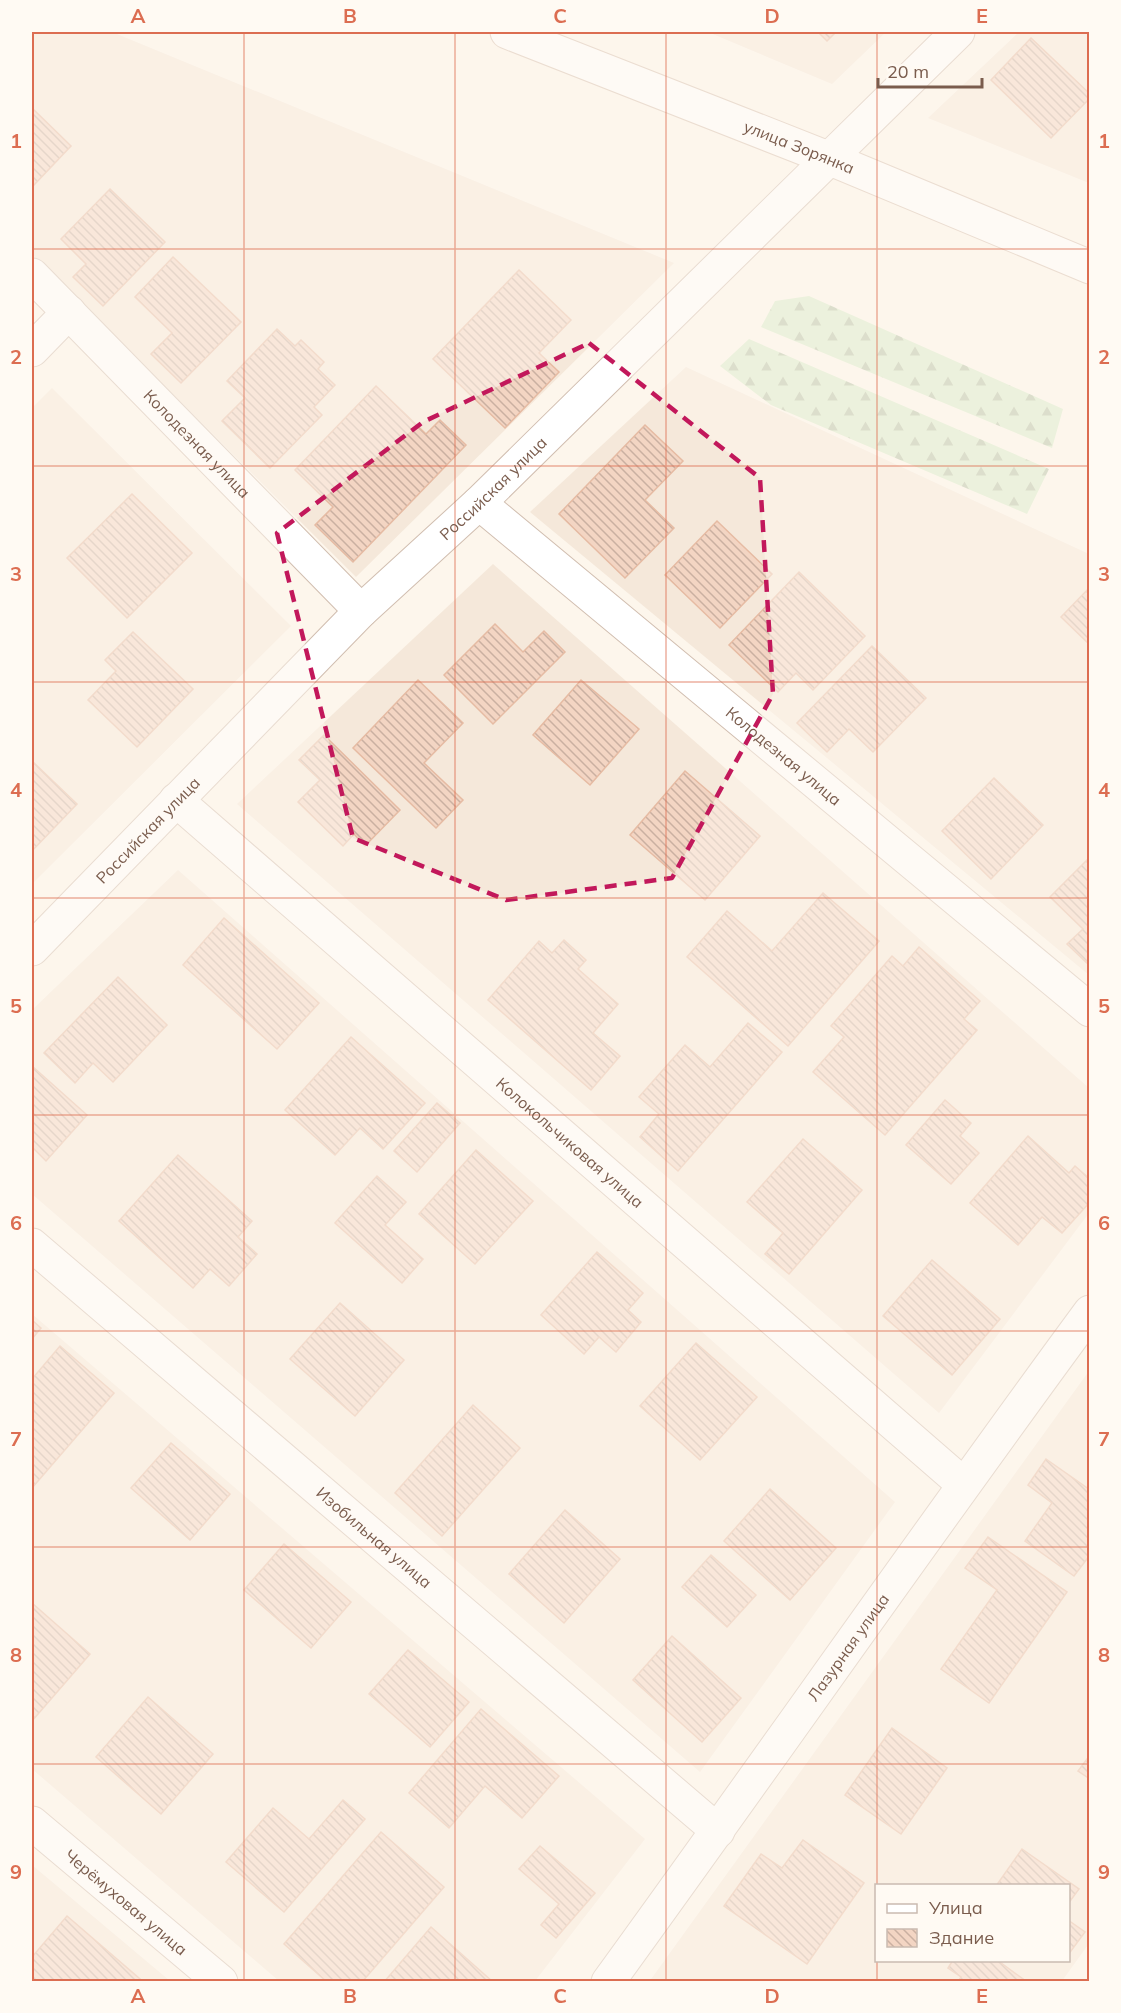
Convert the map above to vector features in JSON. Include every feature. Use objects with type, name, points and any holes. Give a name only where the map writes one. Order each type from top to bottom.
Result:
[{"type":"street","name":"улица Зорянка","points":[[507,32],[828,158],[1089,267]]},
{"type":"street","name":"Российская улица","points":[[32,949],[361,611],[479,503],[958,32]]},
{"type":"street","name":"Колодезная улица","points":[[32,275],[361,611]]},
{"type":"street","points":[[32,350],[69,312]]},
{"type":"street","name":"Колодезная улица","points":[[479,503],[1089,1010]]},
{"type":"street","name":"Колокольчиковая улица","points":[[176,800],[963,1484]]},
{"type":"street","name":"Изобильная улица","points":[[32,1245],[718,1831]]},
{"type":"street","name":"Лазурная улица","points":[[608,1982],[718,1831],[963,1484],[1089,1312]]},
{"type":"street","name":"Черёмуховая улица","points":[[32,1823],[221,1982]]},
{"type":"highlighted area","points":[[589,343],[760,478],[773,694],[672,878],[506,900],[353,838],[277,533],[423,422]]},
{"type":"shaded area","points":[[32,32],[112,32],[674,263],[356,577],[32,254]]},
{"type":"shaded area","points":[[708,32],[886,32],[832,84]]},
{"type":"shaded area","points":[[1019,32],[1089,32],[1089,183],[928,118]]},
{"type":"shaded area","points":[[686,367],[1089,554],[1089,975],[530,512]]},
{"type":"shaded area","points":[[52,388],[291,626],[32,884],[32,408]]},
{"type":"shaded area","points":[[493,564],[1089,1088],[1089,1213],[939,1413],[237,804]]},
{"type":"shaded area","points":[[178,870],[895,1502],[700,1772],[32,1194],[32,1010]]},
{"type":"shaded area","points":[[32,1314],[645,1839],[535,1981],[279,1981],[32,1769]]},
{"type":"shaded area","points":[[1089,1371],[1090,1942],[1062,1981],[649,1982]]},
{"type":"shaded area","points":[[32,1865],[170,1981],[32,1981]]},
{"type":"green space","points":[[809,296],[1063,409],[1052,448],[761,327],[775,301]]},
{"type":"green space","points":[[749,339],[1049,469],[1027,514],[771,405],[720,366]]},
{"type":"building","points":[[818,32],[836,32],[827,41]]},
{"type":"building","points":[[1031,38],[1090,94],[1090,98],[1051,138],[991,80]]},
{"type":"building","points":[[32,108],[71,146],[32,187]]},
{"type":"building","points":[[110,189],[165,242],[103,306],[73,277],[86,264],[61,239]]},
{"type":"building","points":[[173,257],[241,322],[181,383],[151,354],[172,333],[135,297]]},
{"type":"building","points":[[519,270],[571,320],[539,353],[559,372],[505,428],[433,359]]},
{"type":"building","points":[[277,329],[295,346],[301,340],[324,362],[318,369],[335,385],[314,407],[322,415],[270,468],[222,421],[245,398],[227,381]]},
{"type":"building","points":[[376,386],[426,434],[440,420],[466,445],[353,562],[315,525],[333,507],[295,470]]},
{"type":"building","points":[[645,425],[683,461],[645,500],[674,528],[625,578],[559,514]]},
{"type":"building","points":[[132,494],[192,553],[127,618],[67,558]]},
{"type":"building","points":[[717,521],[772,574],[720,628],[665,575]]},
{"type":"building","points":[[799,572],[865,636],[813,690],[796,673],[778,692],[729,645]]},
{"type":"building","points":[[1090,587],[1090,645],[1061,617]]},
{"type":"building","points":[[495,624],[523,652],[544,631],[565,652],[493,724],[444,675]]},
{"type":"building","points":[[133,632],[193,689],[137,747],[88,700],[116,671],[105,660]]},
{"type":"building","points":[[872,646],[926,698],[873,752],[849,729],[827,752],[797,723]]},
{"type":"building","points":[[418,680],[463,723],[424,763],[463,800],[436,828],[353,748]]},
{"type":"building","points":[[581,680],[639,729],[590,785],[533,735]]},
{"type":"building","points":[[324,735],[400,810],[365,846],[354,834],[343,846],[298,802],[320,780],[299,760]]},
{"type":"building","points":[[32,761],[77,804],[32,851]]},
{"type":"building","points":[[685,771],[760,836],[705,900],[630,835]]},
{"type":"building","points":[[994,778],[1043,825],[991,879],[942,831]]},
{"type":"building","points":[[1090,857],[1090,966],[1067,944],[1083,929],[1050,897]]},
{"type":"building","points":[[823,893],[879,941],[788,1046],[687,957],[727,911],[772,951]]},
{"type":"building","points":[[224,918],[319,1003],[277,1049],[183,965]]},
{"type":"building","points":[[564,940],[586,960],[578,969],[618,1004],[593,1033],[620,1056],[591,1090],[488,1000],[539,941],[552,953]]},
{"type":"building","points":[[919,947],[980,1001],[964,1019],[977,1030],[885,1135],[813,1072],[844,1037],[831,1026],[892,956],[903,966]]},
{"type":"building","points":[[118,977],[167,1025],[113,1082],[93,1063],[75,1083],[44,1053]]},
{"type":"building","points":[[748,1023],[782,1052],[678,1171],[640,1137],[659,1114],[639,1097],[685,1045],[710,1067]]},
{"type":"building","points":[[351,1037],[425,1103],[383,1149],[360,1128],[335,1155],[285,1110]]},
{"type":"building","points":[[32,1066],[87,1115],[46,1161],[32,1147]]},
{"type":"building","points":[[945,1100],[971,1123],[960,1136],[979,1153],[951,1184],[906,1145]]},
{"type":"building","points":[[437,1103],[460,1123],[417,1172],[394,1151]]},
{"type":"building","points":[[1028,1136],[1069,1173],[1075,1166],[1090,1179],[1090,1202],[1062,1233],[1042,1217],[1018,1245],[970,1203]]},
{"type":"building","points":[[803,1139],[862,1190],[789,1274],[765,1254],[783,1233],[747,1202]]},
{"type":"building","points":[[476,1150],[533,1201],[475,1264],[419,1214]]},
{"type":"building","points":[[178,1155],[252,1221],[238,1237],[257,1254],[229,1286],[210,1269],[193,1288],[119,1221]]},
{"type":"building","points":[[377,1176],[406,1202],[385,1225],[423,1259],[402,1283],[335,1223]]},
{"type":"building","points":[[597,1252],[643,1293],[628,1310],[641,1322],[616,1352],[599,1337],[584,1354],[541,1315]]},
{"type":"building","points":[[932,1260],[1000,1319],[952,1375],[883,1316]]},
{"type":"building","points":[[340,1303],[404,1360],[355,1416],[290,1359]]},
{"type":"building","points":[[32,1320],[41,1328],[32,1339]]},
{"type":"building","points":[[696,1343],[757,1397],[700,1460],[640,1406]]},
{"type":"building","points":[[60,1346],[114,1393],[32,1488],[32,1379]]},
{"type":"building","points":[[473,1405],[520,1448],[442,1536],[395,1493]]},
{"type":"building","points":[[171,1443],[230,1494],[190,1540],[131,1488]]},
{"type":"building","points":[[1046,1459],[1090,1490],[1090,1555],[1074,1576],[1025,1541],[1052,1503],[1028,1485]]},
{"type":"building","points":[[770,1489],[836,1548],[790,1600],[724,1541]]},
{"type":"building","points":[[565,1510],[620,1559],[564,1623],[509,1574]]},
{"type":"building","points":[[988,1537],[1067,1592],[989,1703],[941,1669],[997,1590],[965,1568]]},
{"type":"building","points":[[284,1544],[351,1602],[311,1648],[244,1590]]},
{"type":"building","points":[[711,1555],[756,1595],[727,1627],[682,1587]]},
{"type":"building","points":[[32,1603],[90,1654],[32,1721]]},
{"type":"building","points":[[672,1636],[741,1698],[702,1742],[633,1680]]},
{"type":"building","points":[[408,1650],[469,1702],[430,1747],[369,1694]]},
{"type":"building","points":[[148,1697],[213,1754],[161,1814],[96,1757]]},
{"type":"building","points":[[481,1709],[559,1776],[522,1818],[485,1786],[449,1828],[409,1793]]},
{"type":"building","points":[[892,1728],[947,1768],[901,1834],[845,1795]]},
{"type":"building","points":[[1090,1755],[1090,1779],[1078,1771]]},
{"type":"building","points":[[343,1800],[365,1819],[284,1912],[226,1862],[273,1808],[309,1839]]},
{"type":"building","points":[[381,1832],[444,1887],[362,1982],[327,1982],[284,1944]]},
{"type":"building","points":[[803,1840],[864,1883],[807,1964],[724,1906],[761,1854],[782,1868]]},
{"type":"building","points":[[540,1846],[595,1893],[556,1938],[541,1925],[559,1904],[519,1869]]},
{"type":"building","points":[[1022,1849],[1079,1889],[1070,1901],[1070,1884],[997,1884]]},
{"type":"building","points":[[67,1916],[140,1979],[138,1982],[32,1982],[32,1957]]},
{"type":"building","points":[[1070,1921],[1085,1932],[1070,1952]]},
{"type":"building","points":[[431,1927],[493,1982],[384,1982]]},
{"type":"building","points":[[952,1962],[1000,1962],[1023,1979],[1021,1982],[958,1982],[961,1977],[948,1968]]}]
